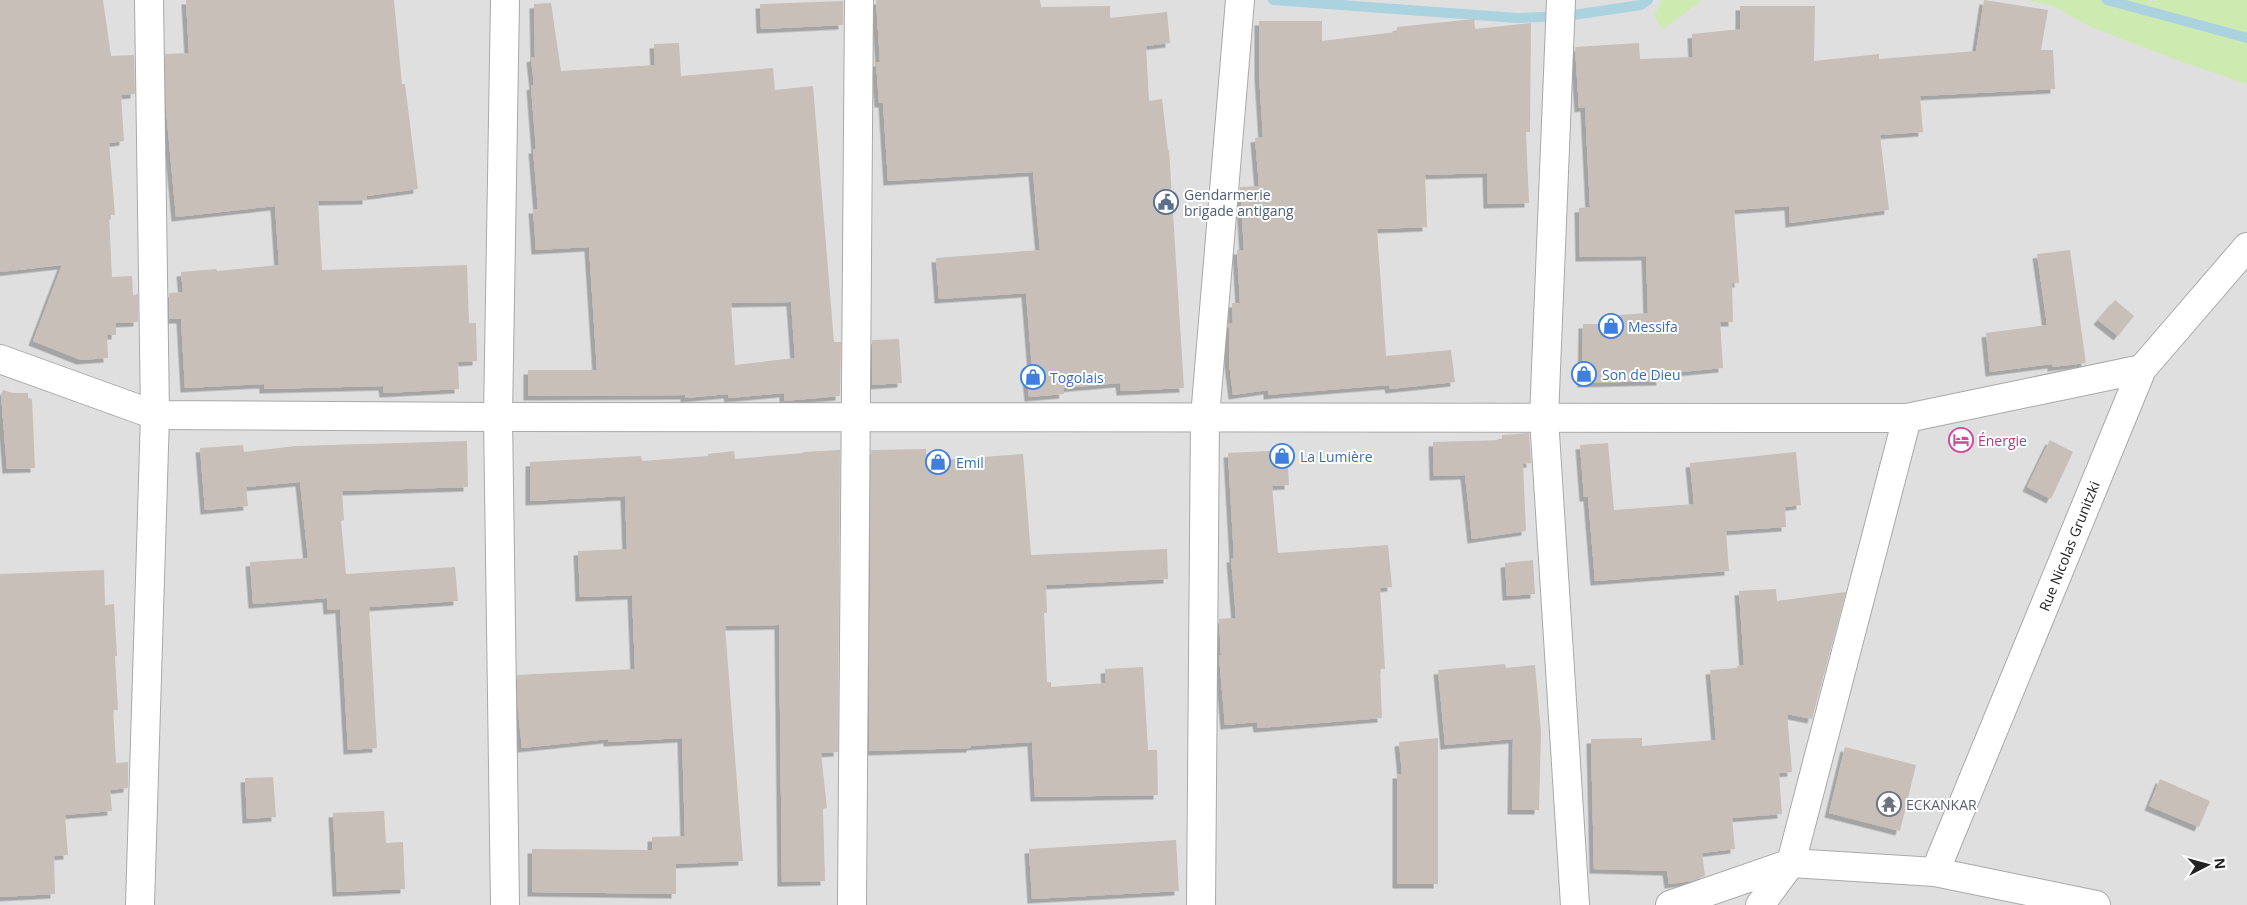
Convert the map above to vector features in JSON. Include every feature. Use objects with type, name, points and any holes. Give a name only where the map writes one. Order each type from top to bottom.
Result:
[{"type":"street","points":[[140,905],[156,415],[149,0]]},
{"type":"street","points":[[504,0],[498,417],[505,905]]},
{"type":"street","points":[[852,905],[854,417],[859,0]]},
{"type":"street","points":[[1201,905],[1205,417],[1240,0]]},
{"type":"street","points":[[1560,11],[1544,418],[1576,905]]},
{"type":"street","name":"Rue Nicolas Grunitzki","points":[[1935,872],[2142,369],[2247,247]]},
{"type":"street","points":[[0,359],[156,415],[498,417],[1907,418],[2142,369]]},
{"type":"street","points":[[1760,905],[1791,863],[1907,418]]},
{"type":"street","points":[[1670,905],[1791,863],[1935,872],[2096,905]]},
{"type":"shaded area","points":[[0,0],[2247,0],[2247,905],[0,905]]},
{"type":"green space","points":[[1662,0],[1702,0],[1662,30],[1654,15]]},
{"type":"green space","points":[[2027,0],[2149,0],[2151,2],[2158,0],[2247,0],[2247,84],[2179,61],[2091,27],[2053,6]]},
{"type":"building","points":[[0,0],[103,0],[111,56],[134,55],[135,94],[121,95],[124,141],[109,143],[115,215],[109,215],[112,277],[132,276],[133,295],[138,294],[138,322],[116,323],[116,335],[107,335],[108,358],[81,360],[33,341],[62,265],[0,272]]},
{"type":"building","points":[[186,0],[394,0],[402,84],[405,84],[418,189],[367,196],[367,200],[318,201],[322,270],[467,265],[469,323],[476,323],[477,361],[458,362],[459,389],[384,393],[383,386],[264,389],[264,384],[185,388],[181,319],[169,319],[169,293],[183,292],[181,272],[216,269],[217,271],[279,265],[275,206],[176,217],[166,109],[165,54],[189,53]]},
{"type":"building","points":[[876,0],[1040,0],[1041,7],[1110,6],[1110,18],[1167,12],[1170,43],[1146,46],[1149,101],[1162,99],[1169,150],[1184,388],[1121,391],[1120,383],[1063,388],[1064,394],[1029,397],[1026,368],[1032,368],[1026,293],[939,299],[936,258],[1040,250],[1033,172],[888,181],[883,103],[879,103],[876,62],[880,62]]},
{"type":"building","points":[[1984,0],[2048,10],[2041,50],[2053,50],[2055,89],[1920,96],[1923,132],[1880,135],[1889,210],[1790,223],[1789,206],[1734,210],[1739,283],[1732,283],[1733,322],[1720,322],[1723,368],[1660,374],[1661,381],[1582,383],[1583,324],[1605,324],[1605,316],[1648,313],[1646,256],[1580,257],[1579,208],[1590,207],[1585,107],[1579,108],[1575,47],[1639,43],[1640,59],[1693,57],[1692,34],[1740,29],[1740,6],[1815,6],[1814,61],[1879,54],[1879,59],[1976,51]]},
{"type":"building","points":[[843,1],[843,25],[761,29],[760,4]]},
{"type":"building","points":[[551,3],[561,71],[655,65],[654,44],[679,43],[681,76],[773,68],[775,90],[813,86],[834,342],[841,342],[840,396],[784,401],[784,393],[729,398],[728,394],[685,398],[685,395],[528,396],[528,370],[597,370],[589,247],[536,250],[533,209],[538,209],[533,149],[536,149],[531,86],[534,85],[531,58],[535,57],[534,4]],"holes":[[[791,302],[795,358],[735,365],[731,303]]]},
{"type":"building","points":[[1474,19],[1475,29],[1531,23],[1530,132],[1526,132],[1529,203],[1488,204],[1487,173],[1425,175],[1427,227],[1377,229],[1386,356],[1451,350],[1455,382],[1390,389],[1389,385],[1268,395],[1268,390],[1233,395],[1229,362],[1229,323],[1233,323],[1232,303],[1240,303],[1237,250],[1244,250],[1240,187],[1259,186],[1255,138],[1263,137],[1259,74],[1259,21],[1322,21],[1322,41],[1397,32],[1397,27]]},
{"type":"building","points":[[2070,250],[2086,363],[2052,367],[2052,364],[1990,372],[1986,333],[2047,325],[2037,254]]},
{"type":"building","points":[[2115,300],[2134,316],[2118,336],[2098,320]]},
{"type":"building","points":[[899,339],[902,383],[872,385],[872,340]]},
{"type":"building","points":[[3,390],[13,393],[28,393],[28,398],[32,399],[35,468],[7,469],[1,394]]},
{"type":"building","points":[[1529,433],[1531,463],[1523,464],[1526,531],[1472,539],[1465,475],[1434,476],[1433,442],[1502,440],[1502,435]]},
{"type":"building","points":[[2050,440],[2073,452],[2051,499],[2027,487]]},
{"type":"building","points":[[467,441],[468,487],[342,491],[344,520],[341,521],[346,574],[455,567],[458,601],[369,607],[377,748],[348,750],[340,609],[328,610],[327,598],[253,604],[250,562],[308,558],[300,482],[246,487],[248,506],[205,510],[200,448],[243,445],[244,452],[296,446]]},
{"type":"building","points":[[1608,443],[1614,510],[1694,504],[1690,463],[1796,452],[1801,505],[1785,507],[1786,527],[1726,531],[1729,571],[1595,581],[1588,497],[1584,497],[1580,445]]},
{"type":"building","points":[[926,449],[926,454],[942,452],[942,460],[1023,454],[1031,555],[1167,549],[1168,579],[1046,585],[1047,613],[1044,613],[1047,682],[1051,682],[1051,687],[1106,683],[1105,669],[1143,667],[1148,750],[1157,750],[1158,795],[1035,797],[1032,742],[971,746],[971,748],[869,751],[871,450]]},
{"type":"building","points":[[840,450],[838,752],[821,753],[827,808],[823,809],[825,881],[782,882],[779,625],[725,626],[743,861],[676,864],[676,894],[532,892],[532,849],[652,850],[652,837],[685,836],[682,738],[608,742],[608,739],[522,748],[517,675],[635,669],[632,595],[580,597],[578,551],[627,549],[625,496],[530,501],[530,462],[641,456],[642,461],[708,456],[708,454],[734,451],[735,459]]},
{"type":"building","points":[[1287,450],[1289,485],[1272,486],[1278,553],[1388,545],[1392,587],[1380,588],[1385,669],[1380,669],[1382,718],[1258,728],[1257,722],[1225,725],[1219,656],[1221,655],[1219,619],[1236,618],[1231,558],[1234,558],[1228,453]]},
{"type":"building","points":[[1533,560],[1535,594],[1507,596],[1505,563]]},
{"type":"building","points":[[104,570],[105,605],[114,604],[118,710],[113,710],[116,763],[128,762],[128,788],[110,790],[112,811],[65,815],[68,855],[54,856],[55,894],[0,897],[0,574]]},
{"type":"building","points":[[1776,589],[1777,601],[1846,592],[1812,719],[1787,714],[1792,772],[1779,773],[1782,814],[1732,818],[1735,849],[1702,853],[1705,876],[1692,881],[1669,884],[1667,871],[1594,869],[1591,739],[1642,738],[1642,746],[1716,740],[1710,670],[1737,668],[1737,666],[1744,665],[1739,591]]},
{"type":"building","points":[[1505,664],[1506,668],[1535,665],[1541,732],[1539,810],[1512,810],[1513,739],[1445,745],[1438,670]]},
{"type":"building","points":[[1438,738],[1438,884],[1397,884],[1397,774],[1402,774],[1399,742]]},
{"type":"building","points":[[1845,747],[1916,765],[1900,831],[1829,813]]},
{"type":"building","points":[[273,777],[276,817],[247,819],[245,778]]},
{"type":"building","points":[[2160,779],[2210,801],[2199,827],[2149,806]]},
{"type":"building","points":[[384,811],[386,843],[403,842],[405,889],[337,892],[333,813]]},
{"type":"building","points":[[1176,840],[1179,891],[1032,899],[1029,849]]},
{"type":"waterway","points":[[1273,0],[1517,18],[1566,16],[1641,5],[1648,0]]},
{"type":"waterway","points":[[2107,0],[2247,38]]},
{"type":"place","name":"Gendarmerie brigade antigang","points":[[1166,202]]},
{"type":"place","name":"Messifa","points":[[1611,326]]},
{"type":"place","name":"Son de Dieu","points":[[1584,374]]},
{"type":"place","name":"Togolais","points":[[1033,377]]},
{"type":"place","name":"Énergie","points":[[1961,440]]},
{"type":"place","name":"La Lumière","points":[[1282,456]]},
{"type":"place","name":"Emil","points":[[938,462]]},
{"type":"place","name":"ECKANKAR","points":[[1889,804]]}]
